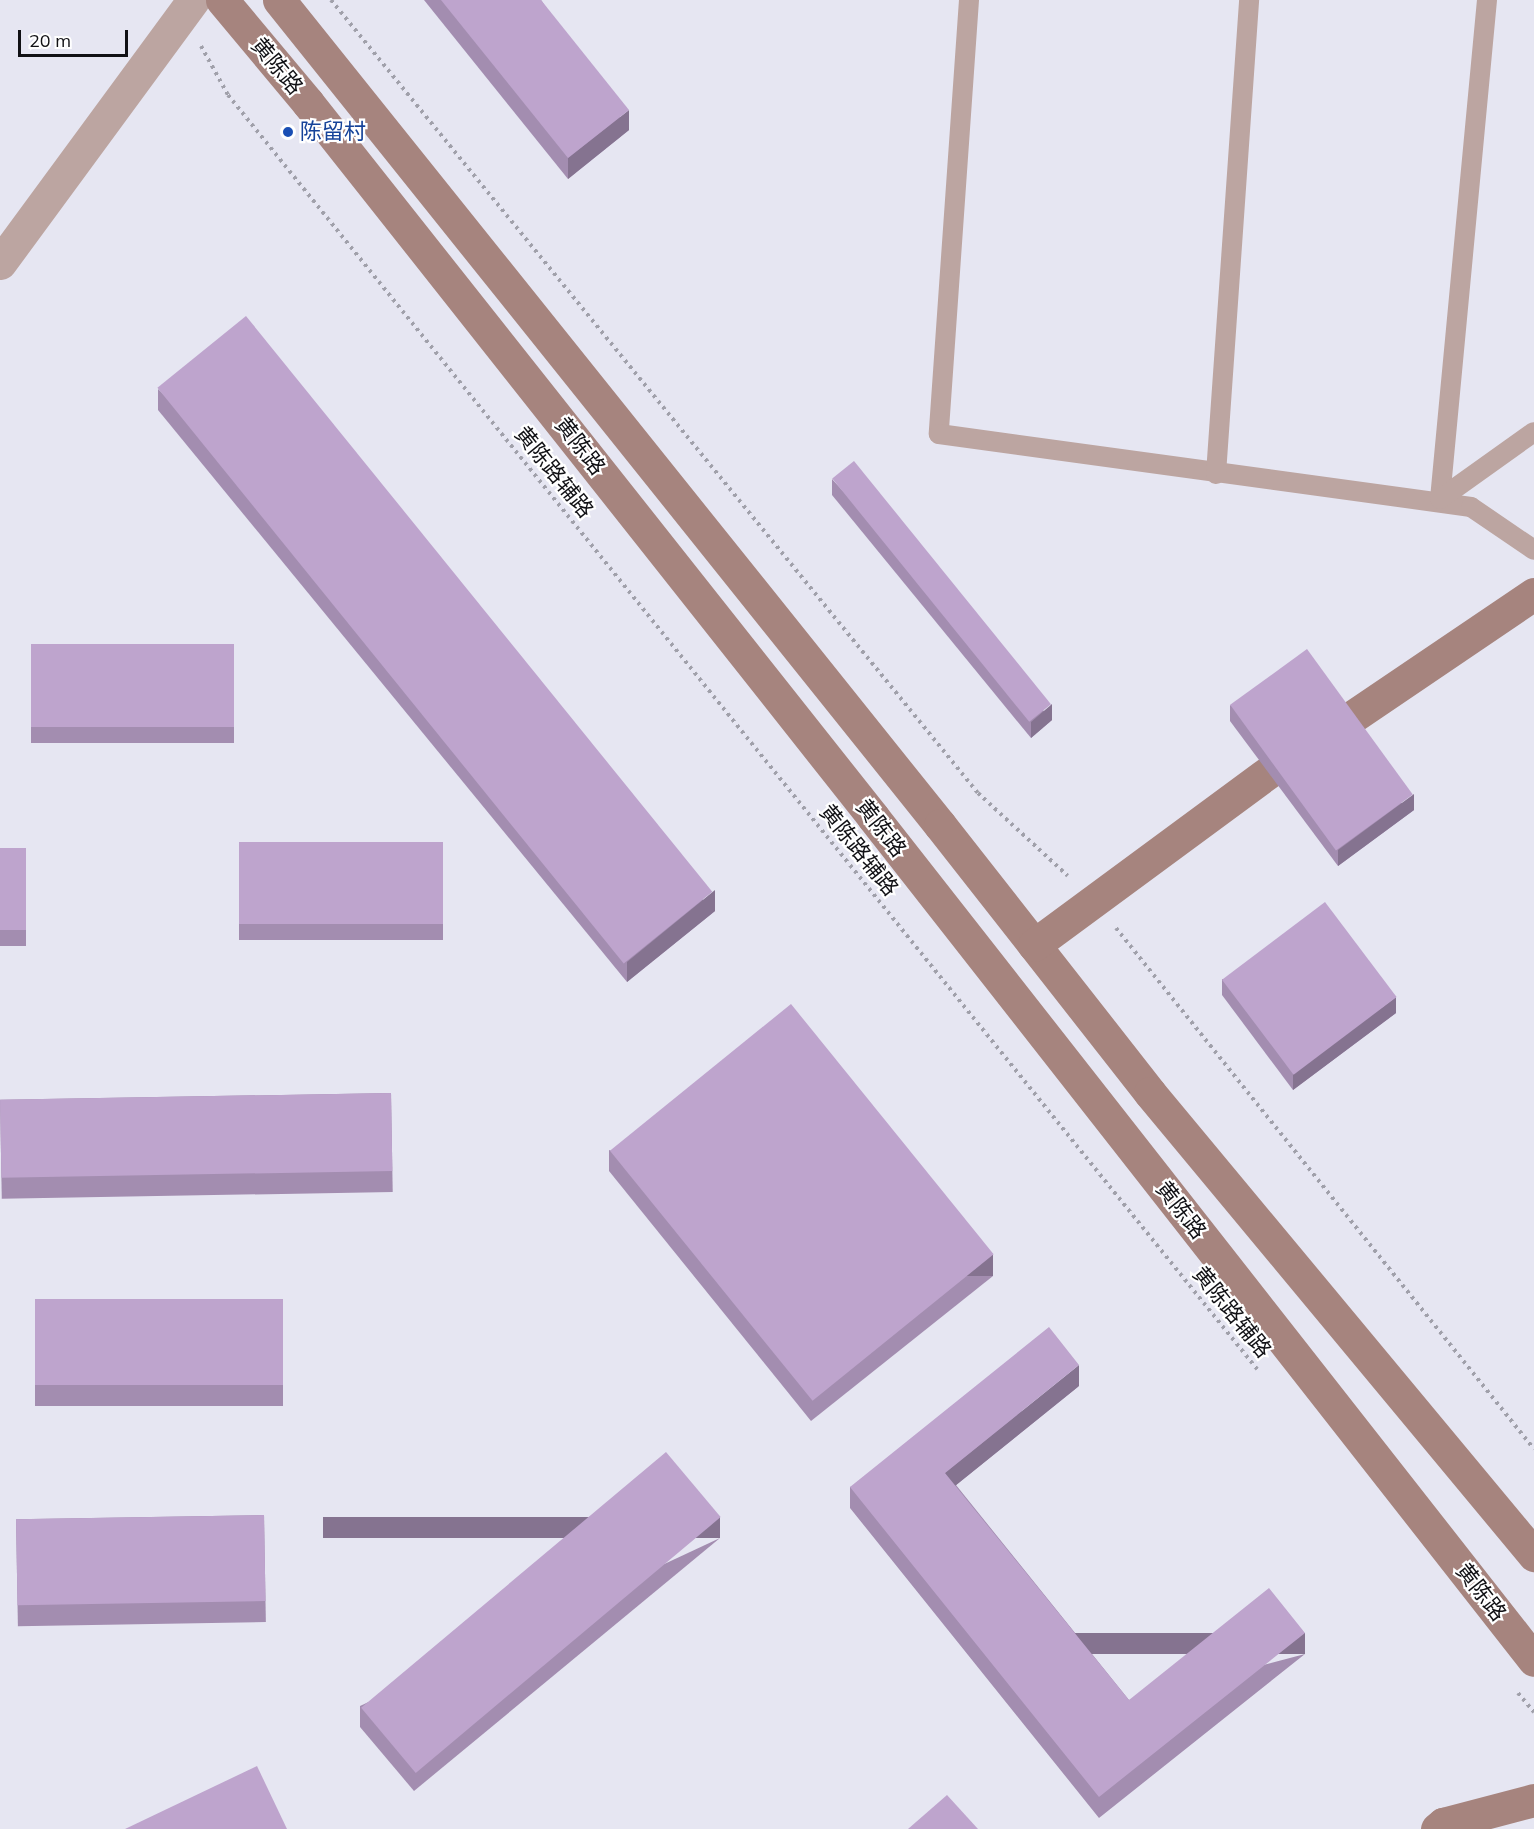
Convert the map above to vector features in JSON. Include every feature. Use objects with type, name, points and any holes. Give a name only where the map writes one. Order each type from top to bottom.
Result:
[{"type":"main road","name":"黄陈路","points":[[222,0],[308,103],[873,817],[1534,1660]]},
{"type":"main road","name":"黄陈路","points":[[279,0],[1157,1102],[1534,1555]]},
{"type":"main road","points":[[1355,715],[1534,594]]},
{"type":"main road","points":[[1034,945],[1267,773]]},
{"type":"main road","points":[[1437,1829],[1443,1824],[1534,1800]]},
{"type":"street","points":[[0,263],[188,7]]},
{"type":"lane","points":[[969,0],[939,434],[1216,474],[1471,507],[1534,550]]},
{"type":"lane","points":[[1216,474],[1249,0]]},
{"type":"lane","points":[[1486,0],[1440,499],[1534,432]]},
{"type":"path","points":[[331,0],[978,793],[1094,900],[1534,1449]]},
{"type":"path","name":"黄陈路辅路","points":[[188,7],[228,94],[1264,1377]]},
{"type":"path","points":[[1512,1684],[1534,1712]]},
{"type":"building","points":[[441,0],[541,0],[629,110],[568,158]]},
{"type":"building","points":[[246,316],[712,892],[624,964],[157,388]]},
{"type":"building","points":[[854,461],[1051,704],[1029,722],[832,479]]},
{"type":"building","points":[[31,644],[234,644],[234,727],[31,727]]},
{"type":"building","points":[[1307,649],[1413,795],[1336,850],[1230,705]]},
{"type":"building","points":[[239,842],[443,842],[443,924],[239,924]]},
{"type":"building","points":[[0,848],[26,848],[26,930],[0,930]]},
{"type":"building","points":[[1325,902],[1397,997],[1294,1075],[1222,980]]},
{"type":"building","points":[[791,1004],[994,1254],[813,1401],[610,1151]]},
{"type":"building","points":[[391,1093],[392,1171],[1,1178],[0,1100]]},
{"type":"building","points":[[35,1299],[283,1299],[283,1385],[35,1385]]},
{"type":"building","points":[[1049,1327],[1079,1365],[945,1473],[1129,1700],[1269,1588],[1305,1633],[1099,1797],[850,1487]]},
{"type":"building","points":[[666,1452],[721,1517],[416,1773],[361,1708]]},
{"type":"building","points":[[264,1515],[266,1601],[18,1605],[16,1519]]},
{"type":"building","points":[[257,1766],[287,1829],[125,1829]]},
{"type":"building","points":[[947,1795],[978,1829],[908,1829]]},
{"type":"place","name":"陈留村","points":[[288,132]]}]
